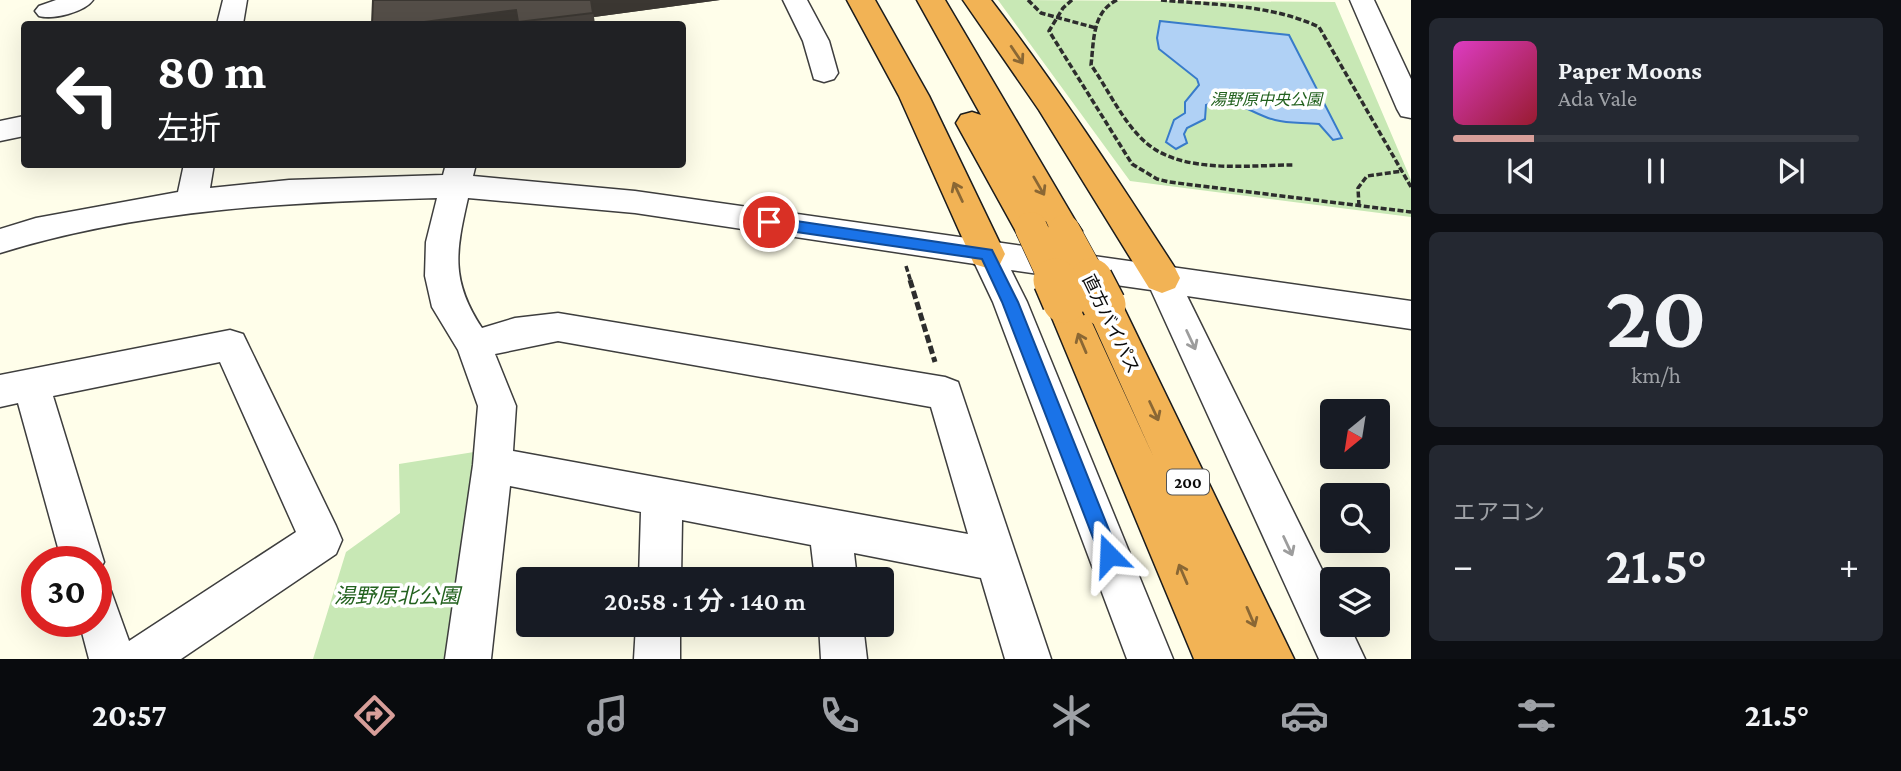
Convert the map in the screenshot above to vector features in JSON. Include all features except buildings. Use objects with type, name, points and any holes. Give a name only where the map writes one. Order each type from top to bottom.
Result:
[{"type":"highway","points":[[861,0],[914,96],[987,254]]},
{"type":"highway","name":"直方バイパス","points":[[904,0],[1048,229]]},
{"type":"highway","name":"直方バイパス","points":[[931,0],[1084,303],[1269,659]]},
{"type":"highway","points":[[977,0],[1095,169],[1162,278]]},
{"type":"highway","name":"直方バイパス","points":[[1084,303],[1219,659]]},
{"type":"street","points":[[48,12],[81,0]]},
{"type":"street","points":[[231,21],[235,0]]},
{"type":"street","points":[[795,0],[816,41],[824,73]]},
{"type":"street","points":[[1362,0],[1411,109]]},
{"type":"street","points":[[0,131],[21,127]]},
{"type":"street","points":[[191,201],[199,168]]},
{"type":"street","points":[[459,175],[442,242],[442,276],[449,307],[474,345],[497,406],[493,465],[468,659]]},
{"type":"street","points":[[0,241],[36,230],[191,201],[459,175],[1411,315]]},
{"type":"street","points":[[987,254],[1010,302],[1150,659]]},
{"type":"street","points":[[1162,278],[1342,659]]},
{"type":"street","points":[[474,345],[515,333],[558,327],[945,393],[1028,659]]},
{"type":"street","points":[[77,546],[16,388],[230,345],[321,540],[141,659]]},
{"type":"street","points":[[493,465],[996,560]]},
{"type":"street","points":[[660,567],[662,497]]},
{"type":"street","points":[[830,529],[835,567]]},
{"type":"street","points":[[105,637],[112,659]]},
{"type":"street","points":[[657,659],[658,637]]},
{"type":"street","points":[[842,637],[844,659]]},
{"type":"path","points":[[1028,0],[1041,13],[1096,29]]},
{"type":"path","points":[[1072,0],[1055,18],[1049,31],[1125,153],[1143,171],[1169,182],[1411,212]]},
{"type":"path","points":[[1117,0],[1102,6],[1091,65],[1144,141],[1168,156],[1200,163],[1293,165]]},
{"type":"path","points":[[1161,0],[1282,12],[1320,27],[1411,187]]},
{"type":"path","points":[[1359,206],[1358,188],[1367,176],[1403,171]]},
{"type":"path","points":[[905,263],[945,393]]},
{"type":"green space","name":"湯野原中央公園","points":[[998,0],[1335,2],[1411,180],[1411,217],[1130,181]]},
{"type":"green space","name":"湯野原北公園","points":[[474,452],[478,479],[451,659],[313,659],[346,552],[400,513],[399,464]]},
{"type":"water","points":[[1160,21],[1289,35],[1342,138],[1333,140],[1319,124],[1281,121],[1233,103],[1216,102],[1206,105],[1205,119],[1187,128],[1184,134],[1187,143],[1176,149],[1166,142],[1174,120],[1185,113],[1185,102],[1199,85],[1197,79],[1159,49],[1157,38]]},
{"type":"route","points":[[769,222],[987,254],[1010,302],[1109,555]]}]
